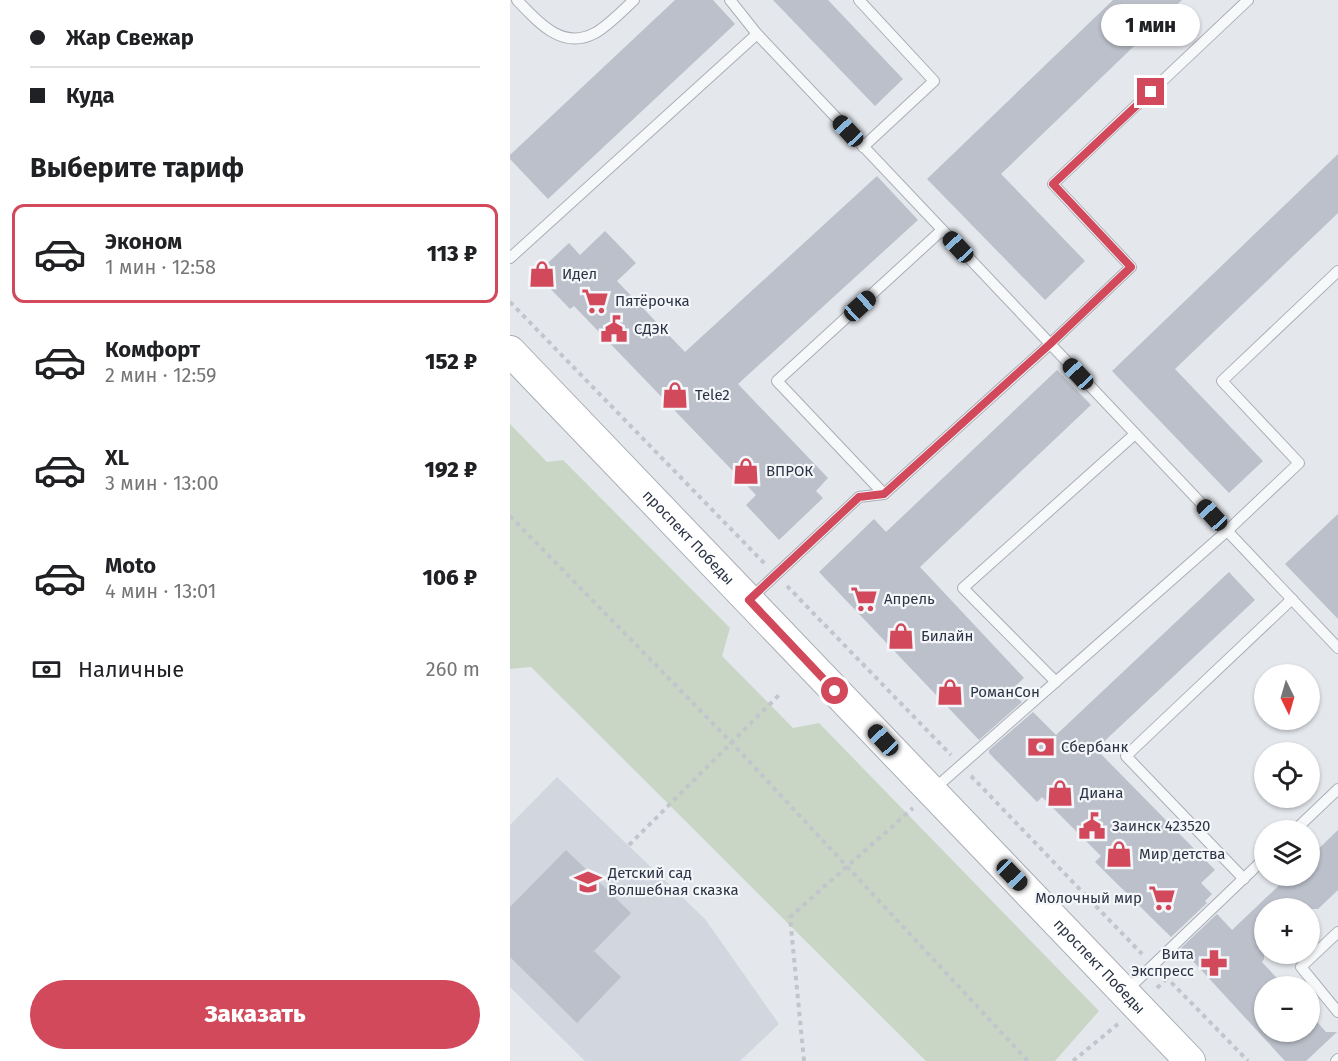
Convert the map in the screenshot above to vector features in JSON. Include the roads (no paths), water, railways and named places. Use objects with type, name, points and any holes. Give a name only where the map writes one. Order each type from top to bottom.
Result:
[{"type":"main road","name":"проспект Победы","points":[[510,351],[1190,1061]]},
{"type":"lane","points":[[517,0],[544,28],[566,37],[578,38],[595,33],[634,0]]},
{"type":"lane","points":[[730,0],[757,34],[863,147],[1338,648]]},
{"type":"lane","points":[[859,0],[934,81],[863,147]]},
{"type":"lane","points":[[749,600],[859,497],[884,494],[1050,344],[1131,267],[1053,184],[1248,0]]},
{"type":"lane","points":[[510,258],[757,34]]},
{"type":"lane","points":[[884,494],[777,381],[942,230]]},
{"type":"lane","points":[[932,791],[1227,531],[1299,463],[1222,381],[1338,271]]},
{"type":"lane","points":[[1056,682],[963,588],[1135,434]]},
{"type":"lane","points":[[1244,879],[1126,756],[1292,599]]},
{"type":"lane","points":[[1306,820],[1338,789]]},
{"type":"lane","points":[[1124,992],[1254,869]]},
{"type":"lane","points":[[1338,932],[1301,967],[1338,1012]]},
{"type":"place","name":"Идел","points":[[542,274]]},
{"type":"place","name":"Пятёрочка","points":[[595,301]]},
{"type":"place","name":"СДЭК","points":[[614,329]]},
{"type":"place","name":"Tele2","points":[[675,395]]},
{"type":"place","name":"ВПРОК","points":[[746,471]]},
{"type":"place","name":"Апрель","points":[[864,599]]},
{"type":"place","name":"Билайн","points":[[901,636]]},
{"type":"place","name":"РоманСон","points":[[950,692]]},
{"type":"place","name":"Сбербанк","points":[[1041,747]]},
{"type":"place","name":"Диана","points":[[1060,793]]},
{"type":"place","name":"Заинск 423520","points":[[1092,826]]},
{"type":"place","name":"Мир детства","points":[[1119,854]]},
{"type":"place","name":"Детский сад Волшебная сказка","points":[[588,882]]},
{"type":"place","name":"Молочный мир","points":[[1162,898]]},
{"type":"place","name":"Вита Экспресс","points":[[1214,963]]}]
